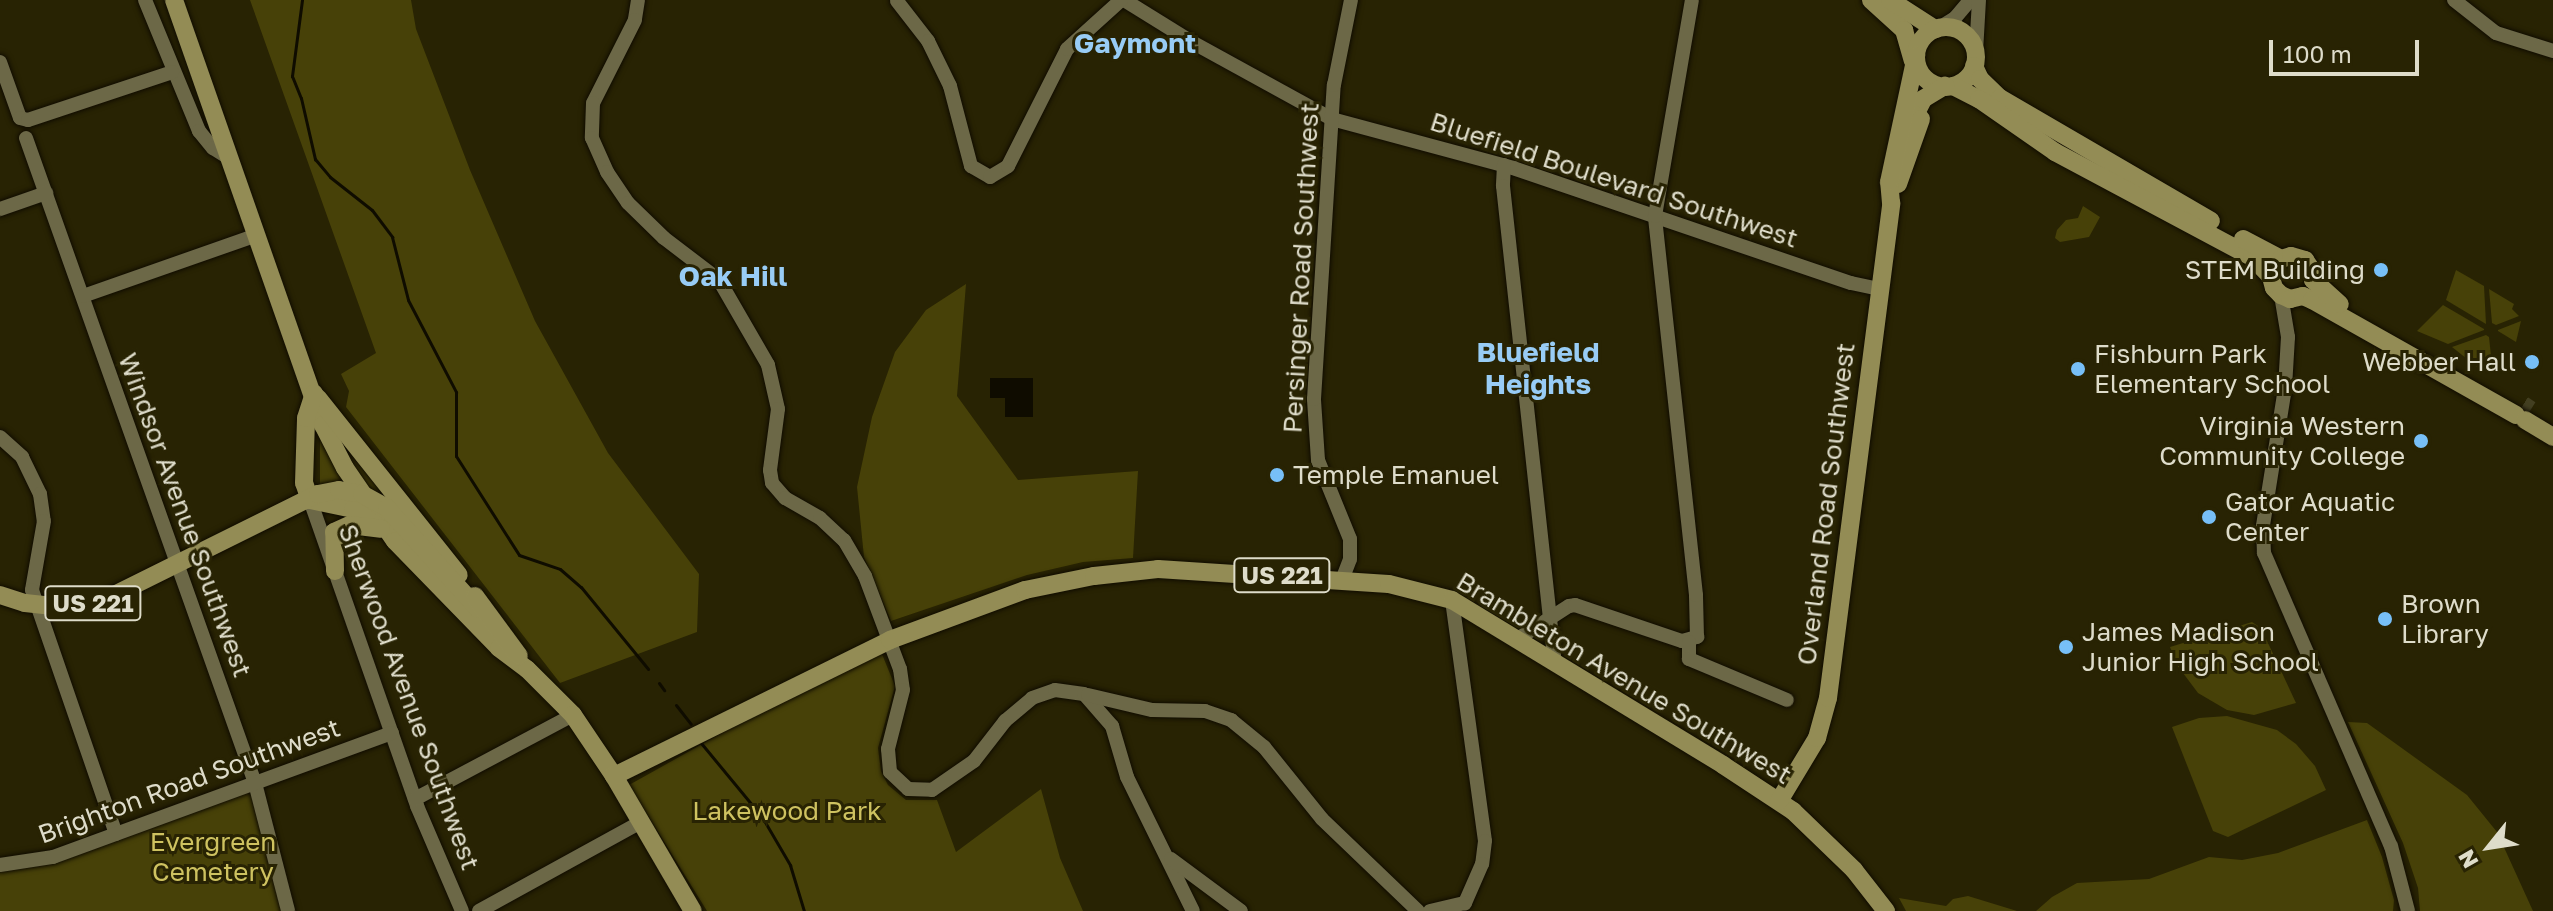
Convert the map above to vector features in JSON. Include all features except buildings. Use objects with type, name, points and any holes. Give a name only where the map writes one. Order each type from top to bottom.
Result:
[{"type":"main road","points":[[174,0],[332,444],[388,535]]},
{"type":"main road","points":[[1874,0],[1905,32],[1927,79],[1955,88],[2055,152],[2252,257],[2271,277]]},
{"type":"main road","points":[[1890,0],[1937,28],[1959,30],[1989,76],[2016,106]]},
{"type":"main road","points":[[1916,58],[1923,37],[1937,28]]},
{"type":"main road","points":[[1955,88],[1965,80],[1976,52]]},
{"type":"main road","points":[[1976,52],[1987,88],[2067,140],[2281,259]]},
{"type":"main road","name":"Overland Road Southwest","points":[[1779,801],[1817,738],[1828,698],[1891,203],[1893,158],[1916,58]]},
{"type":"main road","name":"Overland Road Southwest","points":[[1891,203],[1915,110],[1932,92],[1955,88]]},
{"type":"main road","points":[[2299,292],[2313,272],[2305,260],[2291,256],[2281,259],[2273,267],[2271,277],[2274,288],[2299,292],[2524,412],[2553,423]]},
{"type":"main road","points":[[314,393],[508,639],[527,669]]},
{"type":"main road","name":"Sherwood Avenue Southwest","points":[[310,500],[314,481],[314,393]]},
{"type":"main road","points":[[2524,412],[2553,437]]},
{"type":"main road","name":"US 221","points":[[0,595],[38,604],[100,602],[327,491],[362,494]]},
{"type":"main road","points":[[362,494],[396,516],[428,557],[508,639]]},
{"type":"main road","points":[[310,500],[353,509],[388,535],[499,648],[527,669],[573,715],[614,776],[693,911]]},
{"type":"main road","points":[[335,571],[334,532],[350,525],[388,535]]},
{"type":"main road","name":"Brambleton Avenue Southwest","points":[[614,776],[890,640],[1025,590],[1094,576],[1196,569],[1408,587],[1452,600],[1661,725],[1779,801],[1854,870],[1886,911]]},
{"type":"street","points":[[145,0],[172,72],[199,131],[213,148],[229,158]]},
{"type":"street","points":[[638,0],[635,20],[593,103],[589,127],[597,153],[628,203],[664,238],[719,280],[768,365],[777,399],[770,470],[772,483],[785,498],[820,518],[844,540],[865,576],[890,640],[903,690],[888,749],[888,763],[895,779],[908,789],[932,790],[961,773],[1005,721],[1032,698],[1055,690],[1152,710],[1205,711],[1231,720],[1264,747],[1322,819],[1418,911]]},
{"type":"street","points":[[897,1],[916,22],[939,61],[959,111],[971,166],[983,176],[997,175],[1008,166],[1067,49],[1123,0]]},
{"type":"street","name":"Bluefield Boulevard Southwest","points":[[1123,0],[1190,41],[1332,119],[1504,165],[1851,283],[1880,289]]},
{"type":"street","name":"Persinger Road Southwest","points":[[1342,580],[1350,559],[1350,539],[1318,460],[1314,413],[1332,119],[1340,46],[1351,0]]},
{"type":"street","points":[[1689,642],[1697,637],[1691,553],[1655,216],[1692,0]]},
{"type":"street","points":[[1937,28],[1955,18],[1970,0]]},
{"type":"street","points":[[1976,52],[1979,0]]},
{"type":"street","points":[[2454,0],[2496,33],[2553,51]]},
{"type":"street","points":[[0,62],[20,118],[35,119],[172,72]]},
{"type":"street","name":"Windsor Avenue Southwest","points":[[26,138],[255,783],[288,911]]},
{"type":"street","points":[[1504,165],[1503,186],[1555,664]]},
{"type":"street","points":[[0,209],[46,193]]},
{"type":"street","points":[[83,296],[257,235]]},
{"type":"street","points":[[2299,292],[2288,337],[2285,388],[2263,526],[2264,553],[2391,846],[2408,911]]},
{"type":"street","points":[[0,437],[29,468],[44,507],[43,538],[32,583],[116,834]]},
{"type":"street","name":"Sherwood Avenue Southwest","points":[[310,500],[415,799],[462,911]]},
{"type":"street","points":[[1430,911],[1470,907],[1485,841],[1452,600]]},
{"type":"street","points":[[1516,640],[1569,606],[1590,607],[1689,642]]},
{"type":"street","points":[[1689,642],[1689,659],[1787,700]]},
{"type":"street","points":[[1084,694],[1112,726],[1127,777],[1193,911]]},
{"type":"street","points":[[415,799],[573,715]]},
{"type":"street","name":"Brighton Road Southwest","points":[[0,865],[53,857],[392,733]]},
{"type":"street","points":[[479,911],[641,822]]},
{"type":"street","points":[[1166,856],[1241,911]]},
{"type":"green space","points":[[250,0],[411,0],[416,29],[470,170],[535,321],[608,453],[699,574],[697,632],[560,683],[346,407],[349,391],[341,374],[376,353]]},
{"type":"green space","points":[[2083,206],[2100,217],[2089,237],[2060,242],[2055,238],[2057,230],[2066,220],[2078,218]]},
{"type":"green space","points":[[2456,270],[2484,286],[2486,324],[2446,300]]},
{"type":"green space","points":[[966,284],[957,396],[1018,480],[1138,471],[1133,558],[1083,562],[1027,575],[891,621],[864,557],[857,487],[872,417],[895,352],[926,310]]},
{"type":"green space","points":[[2489,289],[2514,304],[2512,309],[2519,316],[2496,325],[2492,323]]},
{"type":"green space","points":[[2443,305],[2484,330],[2448,344],[2417,331]]},
{"type":"green space","points":[[2521,321],[2516,342],[2498,331],[2498,330]]},
{"type":"green space","points":[[2486,335],[2489,337],[2491,356],[2481,370],[2452,347]]},
{"type":"green space","points":[[326,416],[402,509],[366,487]]},
{"type":"green space","points":[[320,434],[349,483],[320,485]]},
{"type":"green space","points":[[2252,622],[2261,628],[2296,703],[2254,715],[2227,710],[2198,693],[2177,665],[2170,647]]},
{"type":"green space","name":"Lakewood Park","points":[[882,654],[895,686],[878,748],[881,771],[888,785],[906,800],[937,800],[956,852],[1041,789],[1060,858],[1083,911],[707,911],[629,785],[763,710]]},
{"type":"green space","points":[[2227,716],[2277,730],[2296,744],[2315,766],[2326,790],[2228,837],[2213,831],[2172,727],[2199,718]]},
{"type":"green space","points":[[2348,722],[2367,723],[2467,795],[2497,832],[2533,911],[2420,911],[2418,888],[2403,843]]},
{"type":"green space","name":"Evergreen Cemetery","points":[[255,783],[282,911],[0,911],[0,868]]},
{"type":"green space","points":[[2367,820],[2382,857],[2394,900],[2393,911],[2036,911],[2052,897],[2077,883],[2149,879],[2209,857],[2242,860],[2278,853]]},
{"type":"green space","points":[[1968,896],[2017,911],[1906,911],[1899,898],[1946,906],[1953,899]]},
{"type":"shaded area","points":[[990,378],[1033,378],[1033,417],[1005,417],[1005,398],[990,398]]},
{"type":"waterway","points":[[302,0],[292,76],[301,98],[315,159],[330,177],[372,210],[392,237],[408,300],[456,392],[456,456],[519,555],[560,569],[581,587],[648,669]]},
{"type":"waterway","points":[[659,683],[664,690]]},
{"type":"waterway","points":[[676,705],[691,724]]},
{"type":"waterway","points":[[701,743],[762,817],[790,865],[804,911]]},
{"type":"tunnel","points":[[2523,405],[2531,410]]},
{"type":"place","name":"STEM Building","points":[[2381,270]]},
{"type":"place","name":"Webber Hall","points":[[2532,362]]},
{"type":"place","name":"Fishburn Park Elementary School","points":[[2078,369]]},
{"type":"place","name":"Virginia Western Community College","points":[[2421,441]]},
{"type":"place","name":"Temple Emanuel","points":[[1277,475]]},
{"type":"place","name":"Gator Aquatic Center","points":[[2209,517]]},
{"type":"place","name":"Brown Library","points":[[2385,619]]},
{"type":"place","name":"James Madison Junior High School","points":[[2066,647]]},
{"type":"district","name":"Gaymont","points":[[1135,43]]},
{"type":"district","name":"Oak Hill","points":[[733,276]]},
{"type":"district","name":"Bluefield Heights","points":[[1538,368]]}]
